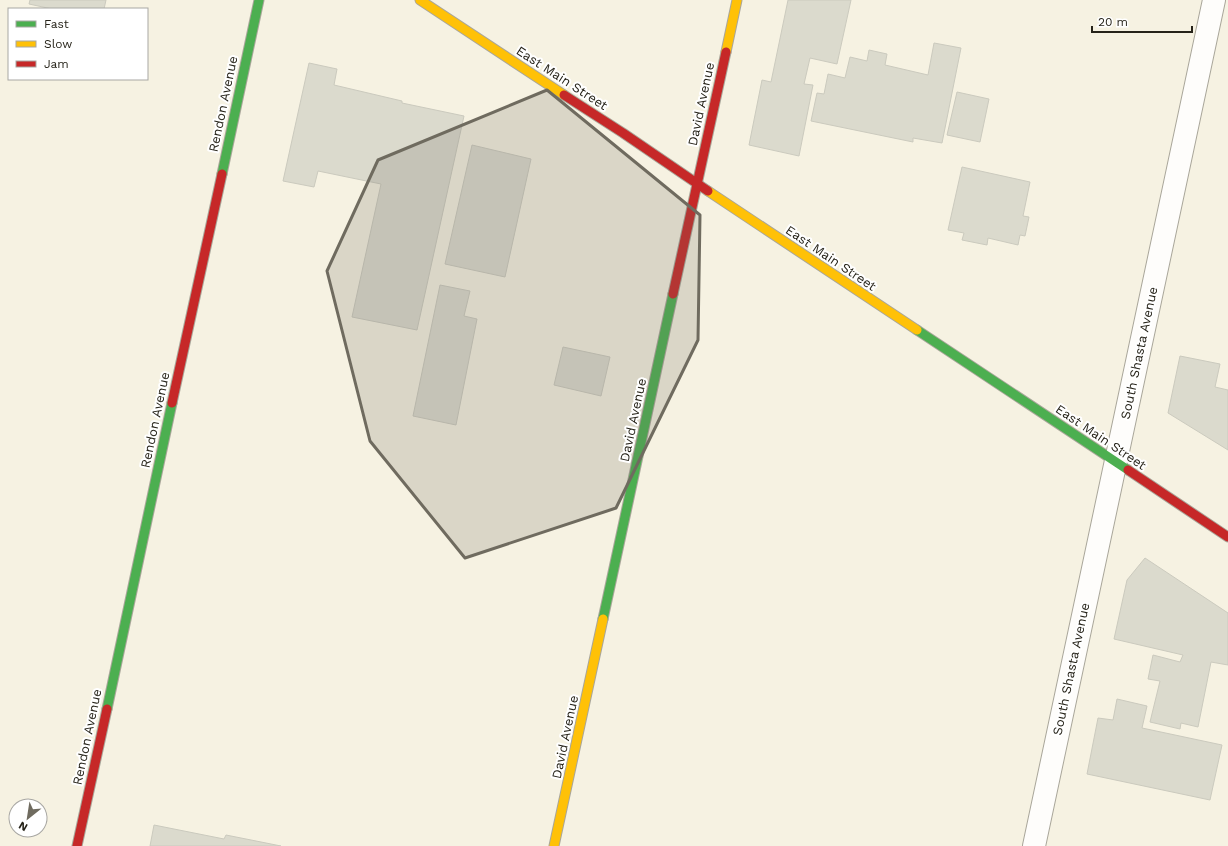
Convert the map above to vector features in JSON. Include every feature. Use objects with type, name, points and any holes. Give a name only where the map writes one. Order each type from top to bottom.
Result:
[{"type":"street","name":"Rendon Avenue","points":[[77,846],[259,0]]},
{"type":"street","name":"East Main Street","points":[[420,0],[623,133],[697,184],[1228,538]]},
{"type":"street","name":"David Avenue","points":[[554,846],[736,0]]},
{"type":"street","name":"South Shasta Avenue","points":[[1034,846],[1214,0]]},
{"type":"highlighted area","points":[[547,90],[700,215],[698,340],[616,508],[465,558],[370,441],[327,271],[378,160]]},
{"type":"building","points":[[30,0],[106,0],[104,8],[47,8],[29,4]]},
{"type":"building","points":[[788,0],[851,0],[837,64],[810,58],[804,84],[813,85],[799,156],[749,145],[762,80],[771,82]]},
{"type":"building","points":[[934,43],[961,48],[942,143],[913,138],[913,142],[811,121],[817,93],[824,94],[828,74],[845,78],[850,57],[867,61],[869,50],[887,54],[885,65],[928,75]]},
{"type":"building","points":[[309,63],[337,69],[334,85],[402,101],[402,103],[464,116],[417,330],[352,317],[381,184],[318,171],[314,187],[283,181]]},
{"type":"building","points":[[957,92],[989,99],[980,142],[947,135]]},
{"type":"building","points":[[472,145],[531,159],[505,277],[445,264]]},
{"type":"building","points":[[962,167],[1030,182],[1023,216],[1029,217],[1025,236],[1020,235],[1018,245],[988,238],[987,245],[962,240],[964,233],[948,230]]},
{"type":"building","points":[[440,285],[470,291],[464,316],[477,319],[456,425],[413,416]]},
{"type":"building","points":[[563,347],[610,357],[601,396],[554,385]]},
{"type":"building","points":[[1180,356],[1220,364],[1215,387],[1228,390],[1228,450],[1168,413]]},
{"type":"building","points":[[1145,558],[1228,613],[1228,665],[1211,662],[1198,727],[1181,723],[1180,729],[1150,722],[1160,681],[1148,679],[1153,655],[1180,662],[1183,655],[1114,639],[1127,580]]},
{"type":"building","points":[[1117,699],[1147,706],[1142,728],[1222,745],[1210,800],[1087,774],[1098,718],[1113,720]]},
{"type":"building","points":[[154,825],[224,839],[226,835],[281,846],[150,846]]},
{"type":"traffic: fast","points":[[222,174],[259,0]]},
{"type":"traffic: fast","points":[[603,619],[673,294]]},
{"type":"traffic: fast","points":[[917,330],[1128,470]]},
{"type":"traffic: fast","points":[[107,709],[172,403]]},
{"type":"traffic: slow","points":[[420,0],[564,95]]},
{"type":"traffic: slow","points":[[726,52],[737,0]]},
{"type":"traffic: slow","points":[[708,191],[917,330]]},
{"type":"traffic: slow","points":[[554,846],[603,619]]},
{"type":"traffic: jam","points":[[673,294],[726,52]]},
{"type":"traffic: jam","points":[[564,95],[708,191]]},
{"type":"traffic: jam","points":[[172,403],[222,174]]},
{"type":"traffic: jam","points":[[1128,470],[1228,537]]},
{"type":"traffic: jam","points":[[77,846],[107,709]]}]
